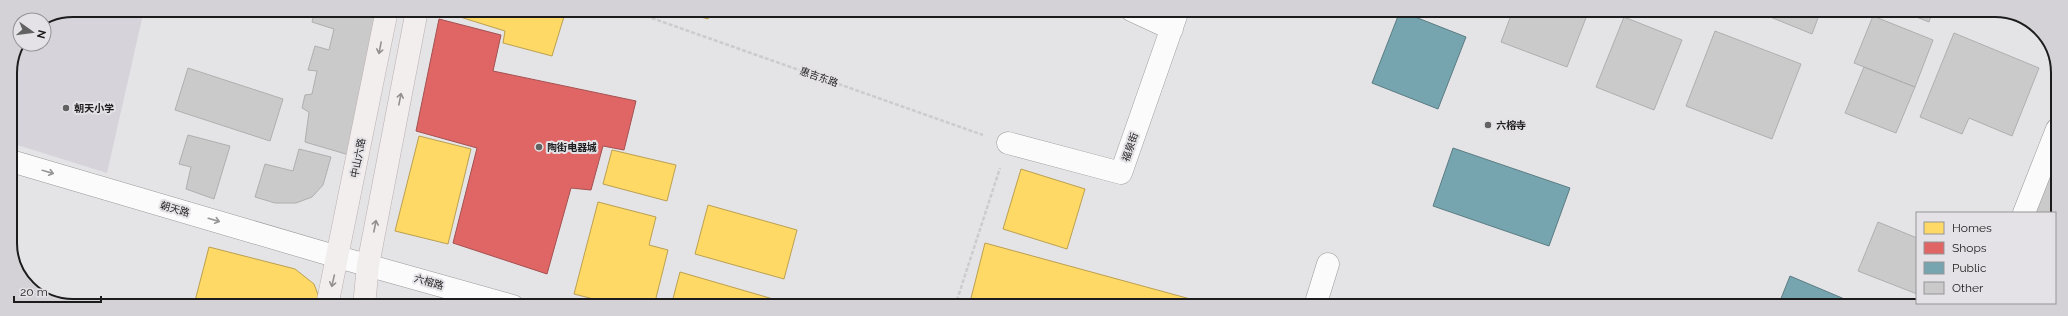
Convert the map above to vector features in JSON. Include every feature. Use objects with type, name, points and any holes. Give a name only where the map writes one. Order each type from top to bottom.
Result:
[{"type":"main road","name":"中山六路","points":[[329,299],[386,17]]},
{"type":"main road","points":[[365,299],[368,265],[416,17]]},
{"type":"street","points":[[1162,17],[1175,20]]},
{"type":"street","name":"福泉街","points":[[1008,143],[1121,173],[1175,20]]},
{"type":"street","points":[[2024,212],[2051,144]]},
{"type":"street","name":"朝天路","points":[[17,163],[368,265]]},
{"type":"street","points":[[1317,299],[1328,264]]},
{"type":"street","name":"六榕路","points":[[368,265],[488,299]]},
{"type":"path","name":"惠吉东路","points":[[649,17],[1008,143]]},
{"type":"path","points":[[957,299],[1008,143]]},
{"type":"shaded area","name":"朝天小学","points":[[73,17],[142,17],[107,173],[17,145],[18,62],[21,52],[52,52],[52,21]]},
{"type":"building: Homes","points":[[460,17],[564,17],[552,56],[503,43],[505,31]]},
{"type":"building: Homes","points":[[419,136],[471,149],[448,244],[395,231]]},
{"type":"building: Homes","points":[[612,150],[676,165],[667,201],[603,184]]},
{"type":"building: Homes","points":[[1021,169],[1085,189],[1067,249],[1003,229]]},
{"type":"building: Homes","points":[[598,202],[656,217],[649,245],[668,250],[656,299],[594,299],[574,294]]},
{"type":"building: Homes","points":[[708,205],[797,230],[784,279],[695,254]]},
{"type":"building: Homes","points":[[985,243],[1190,299],[971,299]]},
{"type":"building: Homes","points":[[209,247],[295,269],[314,284],[320,299],[196,299]]},
{"type":"building: Homes","points":[[680,272],[773,299],[673,299]]},
{"type":"building: Shops","name":"陶街电器城","points":[[439,19],[501,35],[493,71],[636,101],[624,150],[603,146],[591,190],[571,188],[547,274],[453,243],[477,148],[416,131]]},
{"type":"building: Public","points":[[1398,17],[1415,17],[1466,37],[1438,109],[1372,83]]},
{"type":"building: Public","points":[[1453,148],[1570,188],[1549,246],[1433,206]]},
{"type":"building: Public","points":[[1790,276],[1844,299],[1781,299]]},
{"type":"building: Other","points":[[313,17],[381,17],[356,157],[305,142],[309,112],[302,108],[305,95],[312,94],[317,71],[308,70],[315,46],[329,50],[334,29],[312,22]]},
{"type":"building: Other","points":[[1510,17],[1586,17],[1567,67],[1501,42]]},
{"type":"building: Other","points":[[1624,17],[1682,40],[1654,110],[1596,87]]},
{"type":"building: Other","points":[[1770,17],[1818,17],[1812,34]]},
{"type":"building: Other","points":[[1873,17],[1933,40],[1915,87],[1854,63]]},
{"type":"building: Other","points":[[1916,17],[1931,17],[1929,22]]},
{"type":"building: Other","points":[[1715,31],[1801,64],[1772,139],[1686,106]]},
{"type":"building: Other","points":[[1954,33],[2039,68],[2012,136],[1969,118],[1962,134],[1920,117]]},
{"type":"building: Other","points":[[1864,67],[1915,87],[1896,133],[1845,113]]},
{"type":"building: Other","points":[[188,68],[283,99],[270,141],[175,110]]},
{"type":"building: Other","points":[[188,135],[230,146],[214,199],[186,189],[191,167],[179,164]]},
{"type":"building: Other","points":[[299,149],[331,157],[323,185],[312,197],[296,203],[275,203],[255,197],[265,164],[293,171]]},
{"type":"building: Other","points":[[2051,167],[2051,212],[2033,212]]},
{"type":"building: Other","points":[[1878,222],[1916,238],[1916,294],[1858,271]]},
{"type":"place","name":"朝天小学","points":[[66,108]]},
{"type":"place","name":"六榕寺","points":[[1488,125]]},
{"type":"place","name":"陶街电器城","points":[[539,147]]}]
